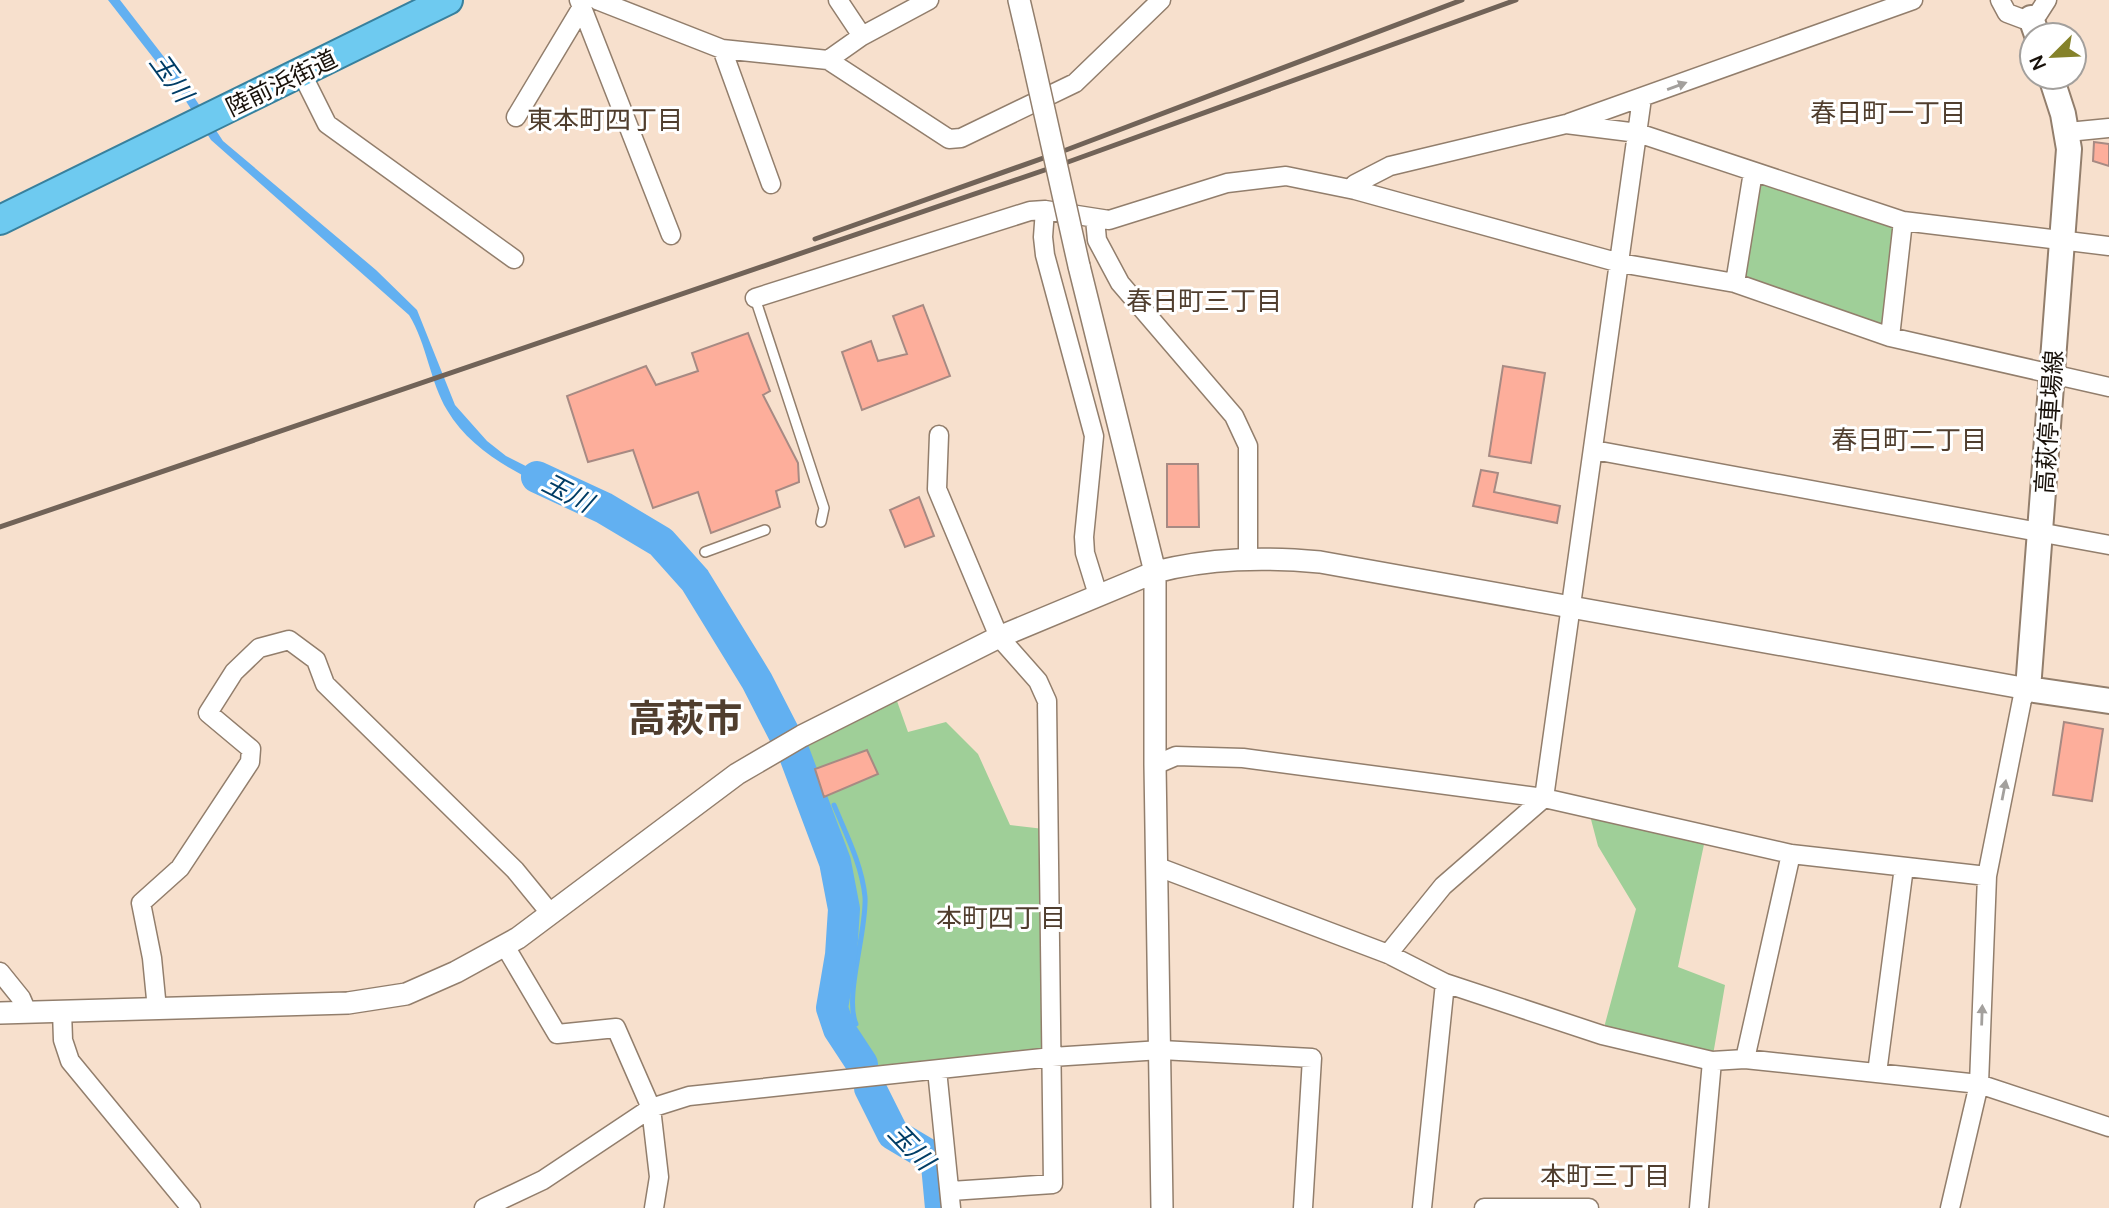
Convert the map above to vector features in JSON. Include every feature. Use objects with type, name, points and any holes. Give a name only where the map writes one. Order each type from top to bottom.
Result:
[{"type":"highway","name":"陸前浜街道","points":[[0,220],[448,0]]},
{"type":"main road","name":"高萩停車場線","points":[[2028,689],[2063,240],[2068,132],[2055,91]]},
{"type":"main road","points":[[2028,689],[2109,701]]},
{"type":"street","points":[[838,0],[862,36]]},
{"type":"street","points":[[828,60],[862,36],[929,0]]},
{"type":"street","points":[[1019,0],[1079,266],[1155,572],[1155,765],[1162,1208]]},
{"type":"street","points":[[1355,190],[1354,184],[1390,166],[1566,124],[1913,0]]},
{"type":"street","points":[[2000,0],[2007,13],[2014,17],[2038,18]]},
{"type":"street","points":[[586,2],[722,49],[828,60],[949,139],[961,138],[1075,83],[1157,1]]},
{"type":"street","points":[[516,117],[586,2]]},
{"type":"street","points":[[586,2],[671,235]]},
{"type":"street","points":[[722,49],[771,184]]},
{"type":"street","points":[[301,72],[327,124],[514,259]]},
{"type":"street","points":[[1388,954],[1443,886],[1544,798],[1573,608],[1642,98]]},
{"type":"street","points":[[1566,124],[1638,133],[1903,221],[2109,246]]},
{"type":"street","points":[[2068,132],[2109,128]]},
{"type":"street","points":[[1735,283],[1753,172]]},
{"type":"street","points":[[755,298],[1030,211],[1045,210],[1109,220],[1227,183],[1286,176],[1355,190],[1620,262],[1735,283],[1890,337],[2109,387]]},
{"type":"street","points":[[1045,210],[1045,255],[1094,436],[1084,537],[1085,553],[1098,595]]},
{"type":"street","points":[[1095,219],[1097,240],[1120,283],[1234,416],[1244,435],[1248,446],[1248,558]]},
{"type":"street","points":[[1890,337],[1903,221]]},
{"type":"street","points":[[937,1070],[951,1199],[1053,1184],[1047,701],[1038,681],[999,637],[937,489],[939,435]]},
{"type":"street","points":[[1594,450],[2109,545]]},
{"type":"street","points":[[0,1013],[383,1000],[456,972],[505,946],[737,774],[802,736],[999,637],[1155,572],[1211,561],[1248,558],[1320,562],[2028,689],[2022,700],[1987,876],[1979,1084],[1950,1208]]},
{"type":"street","points":[[157,1009],[152,958],[141,903],[180,868],[250,762],[251,749],[208,713],[234,672],[260,648],[289,640],[316,660],[325,684],[515,870],[551,914]]},
{"type":"street","points":[[1155,765],[1176,757],[1243,758],[1544,798],[1791,854],[1987,876]]},
{"type":"street","points":[[1745,1059],[1791,854]]},
{"type":"street","points":[[1158,867],[1388,954],[1445,983],[1622,1041],[1712,1060],[1745,1059],[1979,1084],[2109,1127]]},
{"type":"street","points":[[1877,1073],[1904,867]]},
{"type":"street","points":[[505,946],[557,1034],[616,1028],[651,1108],[659,1177],[654,1208]]},
{"type":"street","points":[[0,972],[21,998],[27,1012]]},
{"type":"street","points":[[1422,1208],[1445,983]]},
{"type":"street","points":[[62,1011],[63,1040],[70,1061],[191,1208]]},
{"type":"street","points":[[484,1208],[543,1180],[651,1108],[689,1096],[1052,1057],[1161,1050],[1312,1058],[1303,1208]]},
{"type":"street","points":[[1699,1208],[1712,1060]]},
{"type":"street","points":[[1484,1208],[1589,1208]]},
{"type":"lane","points":[[755,298],[824,508],[821,522]]},
{"type":"lane","points":[[705,552],[765,530]]},
{"type":"green space","points":[[1753,172],[1903,221],[1890,337],[1735,283]]},
{"type":"green space","points":[[897,701],[908,732],[946,722],[978,754],[1010,825],[1044,829],[1047,1057],[881,1075],[854,1052],[834,1020],[843,931],[841,893],[794,753]]},
{"type":"green space","points":[[1588,808],[1706,835],[1678,967],[1725,985],[1712,1061],[1602,1035],[1636,909],[1598,846]]},
{"type":"water","points":[[108,0],[120,0],[188,88],[223,141],[376,270],[417,310],[455,405],[487,441],[506,456],[577,492],[572,501],[503,464],[458,426],[441,399],[409,315],[211,140],[180,92]]},
{"type":"building","points":[[2094,142],[2109,144],[2109,166],[2093,161]]},
{"type":"building","points":[[923,305],[950,376],[862,410],[842,352],[871,341],[878,361],[907,354],[893,316]]},
{"type":"building","points":[[748,333],[770,391],[763,395],[798,463],[799,482],[776,491],[780,507],[711,533],[698,492],[653,508],[633,450],[588,462],[567,396],[646,366],[656,385],[698,371],[692,353]]},
{"type":"building","points":[[1503,366],[1545,373],[1531,463],[1489,456]]},
{"type":"building","points":[[1167,464],[1198,464],[1199,527],[1167,527]]},
{"type":"building","points":[[1481,470],[1498,473],[1494,492],[1560,506],[1557,523],[1473,506]]},
{"type":"building","points":[[919,497],[934,536],[905,547],[890,510]]},
{"type":"building","points":[[2064,722],[2103,729],[2092,801],[2053,795]]},
{"type":"building","points":[[867,750],[878,774],[824,797],[815,769]]},
{"type":"waterway","name":"玉川","points":[[537,477],[604,508],[661,542],[695,580],[757,681],[794,753],[835,862],[844,909],[841,955],[832,1008],[839,1029],[862,1064]]},
{"type":"waterway","points":[[834,805],[857,861],[865,897],[854,981],[853,1012],[856,1024]]},
{"type":"waterway","name":"玉川","points":[[870,1088],[893,1134],[930,1156],[937,1165],[941,1208]]},
{"type":"railway","points":[[815,239],[1066,150],[1462,0]]},
{"type":"railway","points":[[0,527],[1068,162],[1516,0]]},
{"type":"district","name":"春日町一丁目","points":[[1888,112]]},
{"type":"district","name":"東本町四丁目","points":[[605,119]]},
{"type":"district","name":"春日町三丁目","points":[[1204,300]]},
{"type":"district","name":"春日町二丁目","points":[[1909,439]]},
{"type":"district","name":"高萩市","points":[[685,717]]},
{"type":"district","name":"本町四丁目","points":[[1001,917]]},
{"type":"district","name":"本町三丁目","points":[[1605,1175]]}]
